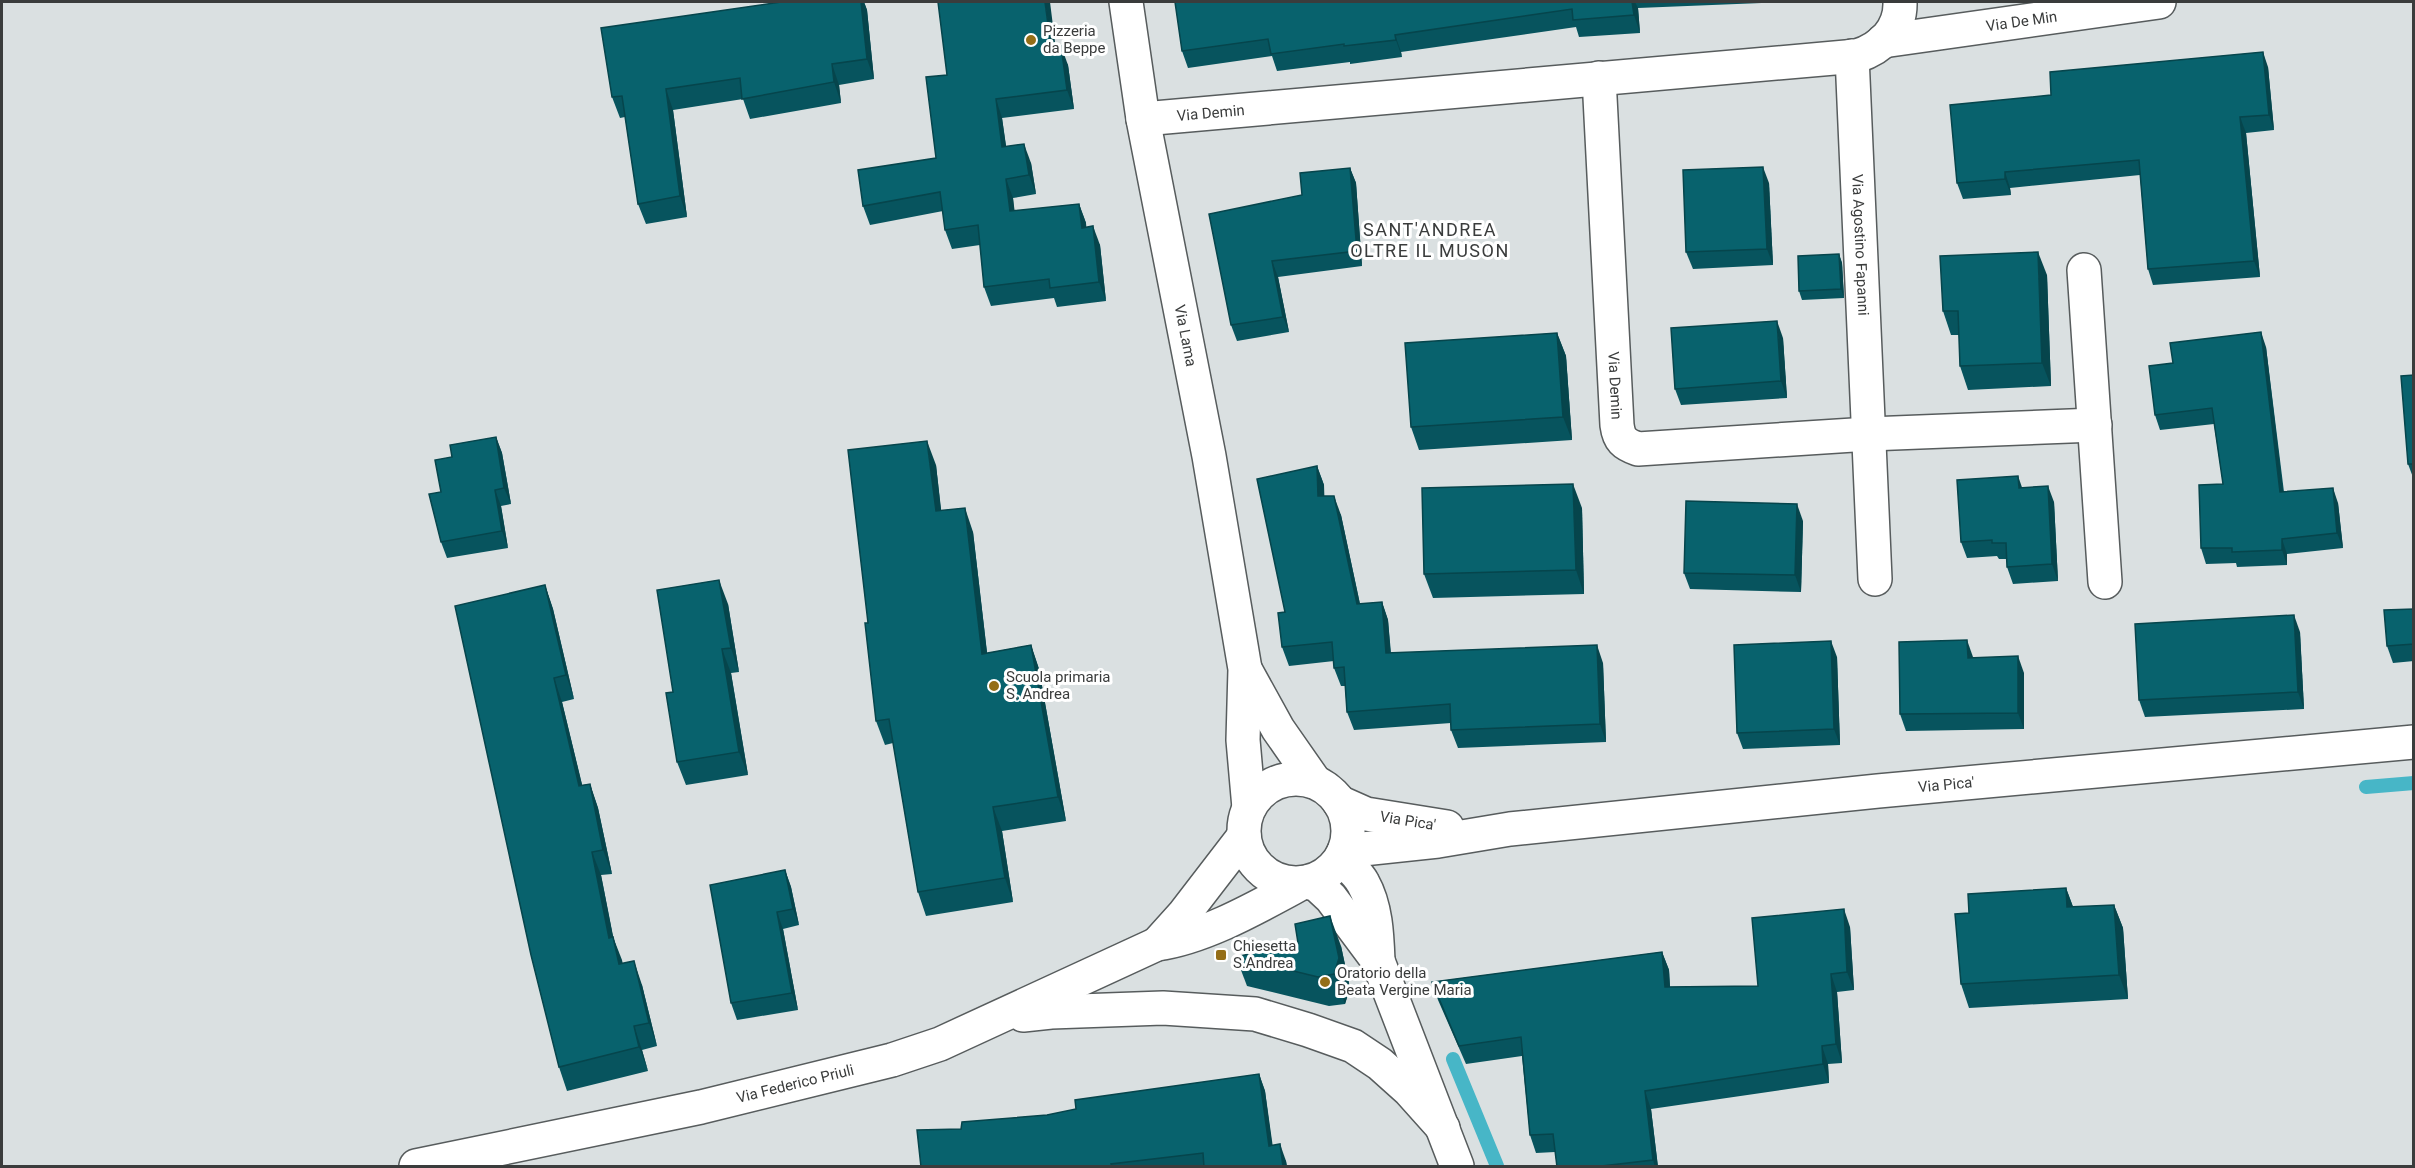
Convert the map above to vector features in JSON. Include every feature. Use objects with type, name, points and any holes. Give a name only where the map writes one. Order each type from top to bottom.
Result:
[{"type":"street","name":"Via Lama","points":[[1126,2],[1143,119],[1209,456],[1245,669],[1243,740],[1246,822]]},
{"type":"street","name":"Via De Min","points":[[1883,41],[2159,2]]},
{"type":"street","name":"Via Demin","points":[[1143,119],[1852,56],[1867,53],[1883,41],[1899,20],[1900,5]]},
{"type":"street","name":"Via Agostino Fapanni","points":[[1852,56],[1875,579]]},
{"type":"street","name":"Via Demin","points":[[1599,78],[1619,438],[1625,445],[1638,449],[1869,434]]},
{"type":"street","points":[[2084,270],[2106,582]]},
{"type":"street","points":[[1869,434],[2095,425]]},
{"type":"street","name":"Via Lama","points":[[1245,669],[1278,729],[1327,792]]},
{"type":"street","name":"Via Pica'","points":[[1342,854],[1479,833],[1890,790],[2414,742]]},
{"type":"street","points":[[1299,779],[1327,792],[1346,817],[1348,835],[1342,854],[1329,871],[1319,878],[1288,883],[1275,879],[1263,871],[1251,856],[1246,822],[1258,796],[1277,783],[1299,779]]},
{"type":"street","name":"Via Pica'","points":[[1327,792],[1366,814],[1479,833]]},
{"type":"street","name":"Via Federico Priuli","points":[[1157,944],[1184,914],[1246,822]]},
{"type":"street","points":[[1342,854],[1364,884],[1377,933],[1378,961]]},
{"type":"street","points":[[1304,882],[1317,885],[1331,898],[1378,961],[1457,1167]]},
{"type":"street","name":"Via Federico Priuli","points":[[416,1167],[701,1107],[839,1074],[940,1044],[1157,944],[1184,938],[1215,926],[1304,882]]},
{"type":"street","points":[[977,1025],[1022,1015],[1051,1012],[1163,1008],[1255,1014],[1353,1046],[1380,1064],[1409,1090],[1443,1128]]},
{"type":"building","points":[[781,2],[861,2],[867,59],[832,64],[834,82],[742,99],[740,78],[666,89],[680,196],[638,204],[622,96],[612,97],[601,28]]},
{"type":"building","points":[[938,2],[1045,2],[1051,47],[1061,46],[1067,90],[996,99],[1002,147],[1024,144],[1029,175],[1006,179],[1010,211],[1079,204],[1082,228],[1093,226],[1099,282],[1050,288],[1049,279],[984,287],[978,225],[945,230],[940,192],[863,206],[858,170],[936,158],[926,77],[947,75]]},
{"type":"building","points":[[1175,2],[1632,2],[1634,15],[1573,20],[1572,9],[1395,35],[1396,40],[1344,46],[1344,44],[1271,54],[1268,39],[1182,51]]},
{"type":"building","points":[[2263,52],[2269,115],[2240,117],[2254,261],[2148,269],[2139,160],[2005,172],[2005,179],[1957,183],[1950,105],[2051,95],[2050,72]]},
{"type":"building","points":[[1763,167],[1767,249],[1686,252],[1683,170]]},
{"type":"building","points":[[1350,168],[1357,251],[1272,261],[1283,317],[1231,325],[1209,214],[1302,195],[1300,173]]},
{"type":"building","points":[[2038,252],[2042,363],[1960,366],[1958,311],[1943,311],[1940,256]]},
{"type":"building","points":[[1839,254],[1841,289],[1799,291],[1798,256]]},
{"type":"building","points":[[1777,321],[1781,381],[1675,389],[1671,328]]},
{"type":"building","points":[[2261,332],[2280,492],[2333,488],[2337,533],[2282,539],[2282,550],[2232,552],[2232,548],[2201,548],[2199,485],[2223,484],[2212,408],[2155,415],[2149,366],[2173,363],[2170,343]]},
{"type":"building","points":[[1557,333],[1563,417],[1411,427],[1405,343]]},
{"type":"building","points":[[2414,375],[2414,464],[2408,464],[2401,376]]},
{"type":"building","points":[[496,437],[504,488],[495,490],[502,531],[441,542],[429,494],[441,492],[435,460],[452,457],[450,445]]},
{"type":"building","points":[[927,441],[936,511],[965,508],[982,654],[1031,645],[1058,797],[993,807],[1005,878],[918,892],[889,719],[876,721],[865,623],[868,623],[848,450]]},
{"type":"building","points":[[1317,466],[1318,496],[1334,496],[1357,604],[1382,602],[1386,653],[1597,645],[1600,724],[1451,730],[1450,704],[1347,712],[1344,667],[1334,668],[1332,642],[1282,647],[1278,613],[1285,612],[1257,479]]},
{"type":"building","points":[[2018,476],[2019,488],[2048,486],[2052,564],[2007,567],[2006,543],[1992,543],[1992,540],[1961,542],[1957,480]]},
{"type":"building","points":[[1573,484],[1576,570],[1424,574],[1422,488]]},
{"type":"building","points":[[1686,501],[1797,504],[1795,575],[1684,573]]},
{"type":"building","points":[[719,580],[731,648],[722,649],[739,752],[677,762],[666,693],[673,692],[657,590]]},
{"type":"building","points":[[545,585],[566,675],[554,678],[579,786],[590,784],[603,850],[592,852],[609,938],[613,937],[619,964],[634,961],[649,1023],[634,1026],[639,1047],[559,1067],[531,955],[455,606]]},
{"type":"building","points":[[2414,609],[2414,644],[2387,646],[2384,610]]},
{"type":"building","points":[[2294,615],[2298,692],[2139,700],[2135,624]]},
{"type":"building","points":[[1967,640],[1968,658],[2018,656],[2018,713],[1900,714],[1899,642]]},
{"type":"building","points":[[1831,641],[1834,729],[1737,733],[1734,645]]},
{"type":"building","points":[[785,870],[793,909],[777,912],[792,993],[731,1003],[710,885]]},
{"type":"building","points":[[2066,888],[2067,907],[2114,905],[2119,975],[1961,984],[1955,914],[1969,913],[1968,894]]},
{"type":"building","points":[[1844,909],[1847,972],[1831,974],[1836,1044],[1822,1046],[1823,1064],[1645,1091],[1653,1160],[1593,1167],[1557,1167],[1553,1134],[1530,1135],[1521,1037],[1459,1046],[1432,982],[1662,952],[1665,987],[1758,986],[1752,918]]},
{"type":"building","points":[[1330,916],[1339,958],[1334,974],[1318,977],[1236,957],[1298,943],[1295,924]]},
{"type":"building","points":[[1259,1074],[1269,1146],[1280,1144],[1283,1167],[1204,1167],[1203,1153],[1111,1164],[1112,1167],[921,1167],[917,1130],[961,1129],[962,1122],[1047,1115],[1076,1109],[1075,1100]]},
{"type":"waterway","points":[[2366,787],[2414,783]]},
{"type":"waterway","points":[[1453,1059],[1497,1166]]},
{"type":"place","name":"Pizzeria da Beppe","points":[[1031,40]]},
{"type":"place","name":"Scuola primaria S. Andrea","points":[[994,686]]},
{"type":"place","name":"Chiesetta S.Andrea","points":[[1221,955]]},
{"type":"place","name":"Oratorio della Beata Vergine Maria","points":[[1325,982]]},
{"type":"district","name":"SANT'ANDREA OLTRE IL MUSON","points":[[1430,239]]}]
